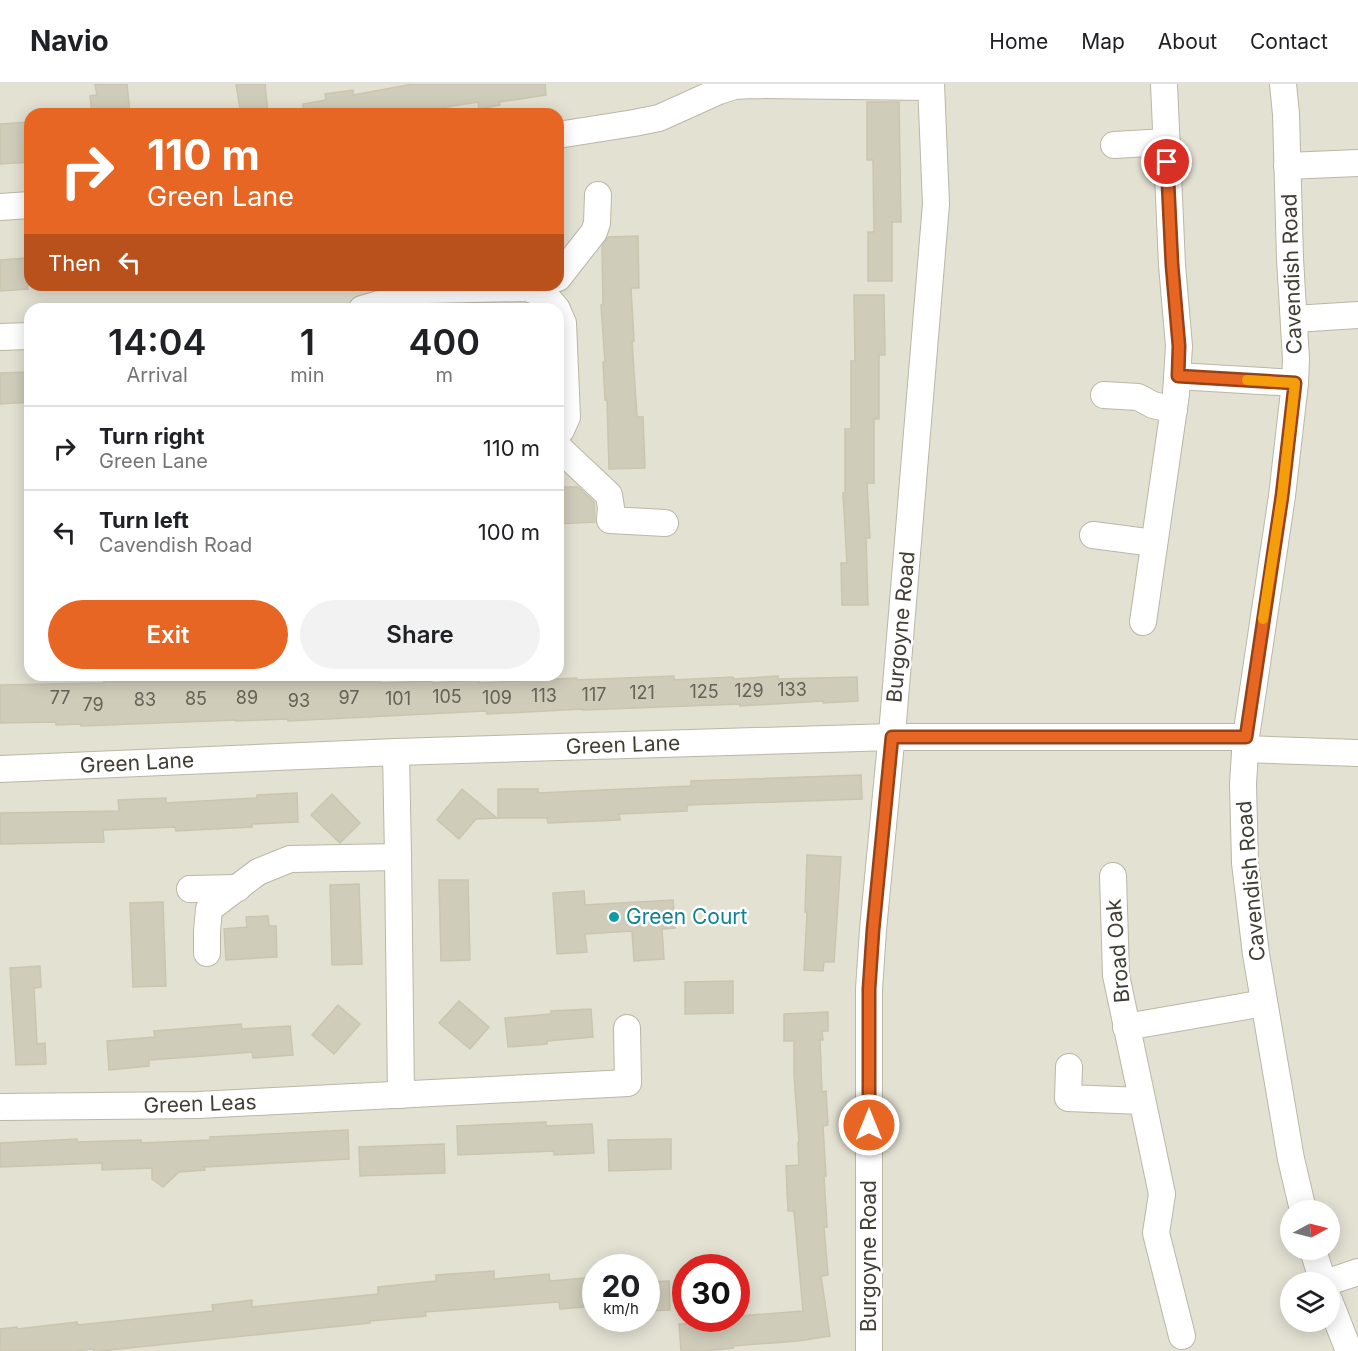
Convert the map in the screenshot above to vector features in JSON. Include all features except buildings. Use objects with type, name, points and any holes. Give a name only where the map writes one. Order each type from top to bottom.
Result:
[{"type":"street","points":[[564,134],[659,118],[735,86],[751,84],[931,85]]},
{"type":"street","points":[[1143,622],[1178,376],[1179,346],[1172,265],[1164,84]]},
{"type":"street","name":"Cavendish Road","points":[[1283,84],[1296,359],[1295,383],[1282,496],[1246,743],[1243,784],[1245,863],[1256,954],[1291,1159],[1301,1200]]},
{"type":"street","name":"Burgoyne Road","points":[[869,1351],[869,989],[936,204],[931,85]]},
{"type":"street","points":[[1114,145],[1167,141]]},
{"type":"street","points":[[1287,166],[1358,163]]},
{"type":"street","points":[[564,280],[594,232],[597,223],[598,195]]},
{"type":"street","points":[[0,207],[24,205]]},
{"type":"street","points":[[383,303],[424,291]]},
{"type":"street","points":[[537,291],[554,296]]},
{"type":"street","points":[[1294,319],[1358,315]]},
{"type":"street","points":[[0,337],[24,336]]},
{"type":"street","points":[[564,346],[567,417],[564,424]]},
{"type":"street","points":[[1178,376],[1295,383]]},
{"type":"street","points":[[1104,395],[1138,397],[1153,405],[1174,410]]},
{"type":"street","points":[[564,453],[609,495],[610,520],[665,523]]},
{"type":"street","points":[[1093,536],[1154,543]]},
{"type":"street","name":"Green Lane","points":[[0,770],[396,752],[892,737],[1246,743],[1358,753]]},
{"type":"street","points":[[396,752],[401,1095]]},
{"type":"street","points":[[207,953],[209,909],[258,872],[290,859],[399,857]]},
{"type":"street","name":"Broad Oak","points":[[1113,876],[1116,975],[1162,1194],[1156,1233],[1182,1336]]},
{"type":"street","points":[[190,890],[238,888]]},
{"type":"street","name":"Broad Oak","points":[[1126,1027],[1264,1003]]},
{"type":"street","name":"Green Leas","points":[[0,1107],[198,1105],[628,1083],[627,1028]]},
{"type":"street","points":[[1069,1068],[1068,1098],[1142,1101]]},
{"type":"street","points":[[1340,1278],[1358,1272]]},
{"type":"street","points":[[1340,1330],[1348,1351]]},
{"type":"shaded area","points":[[0,84],[1358,84],[1358,1351],[0,1351]]},
{"type":"slow traffic","points":[[1247,380],[1295,383],[1282,496],[1263,619]]},
{"type":"place","name":"Green Court","points":[[614,917]]},
{"type":"route","points":[[869,1125],[869,989],[892,737],[1246,737],[1282,496],[1295,383],[1178,376],[1179,346],[1167,162]]}]
